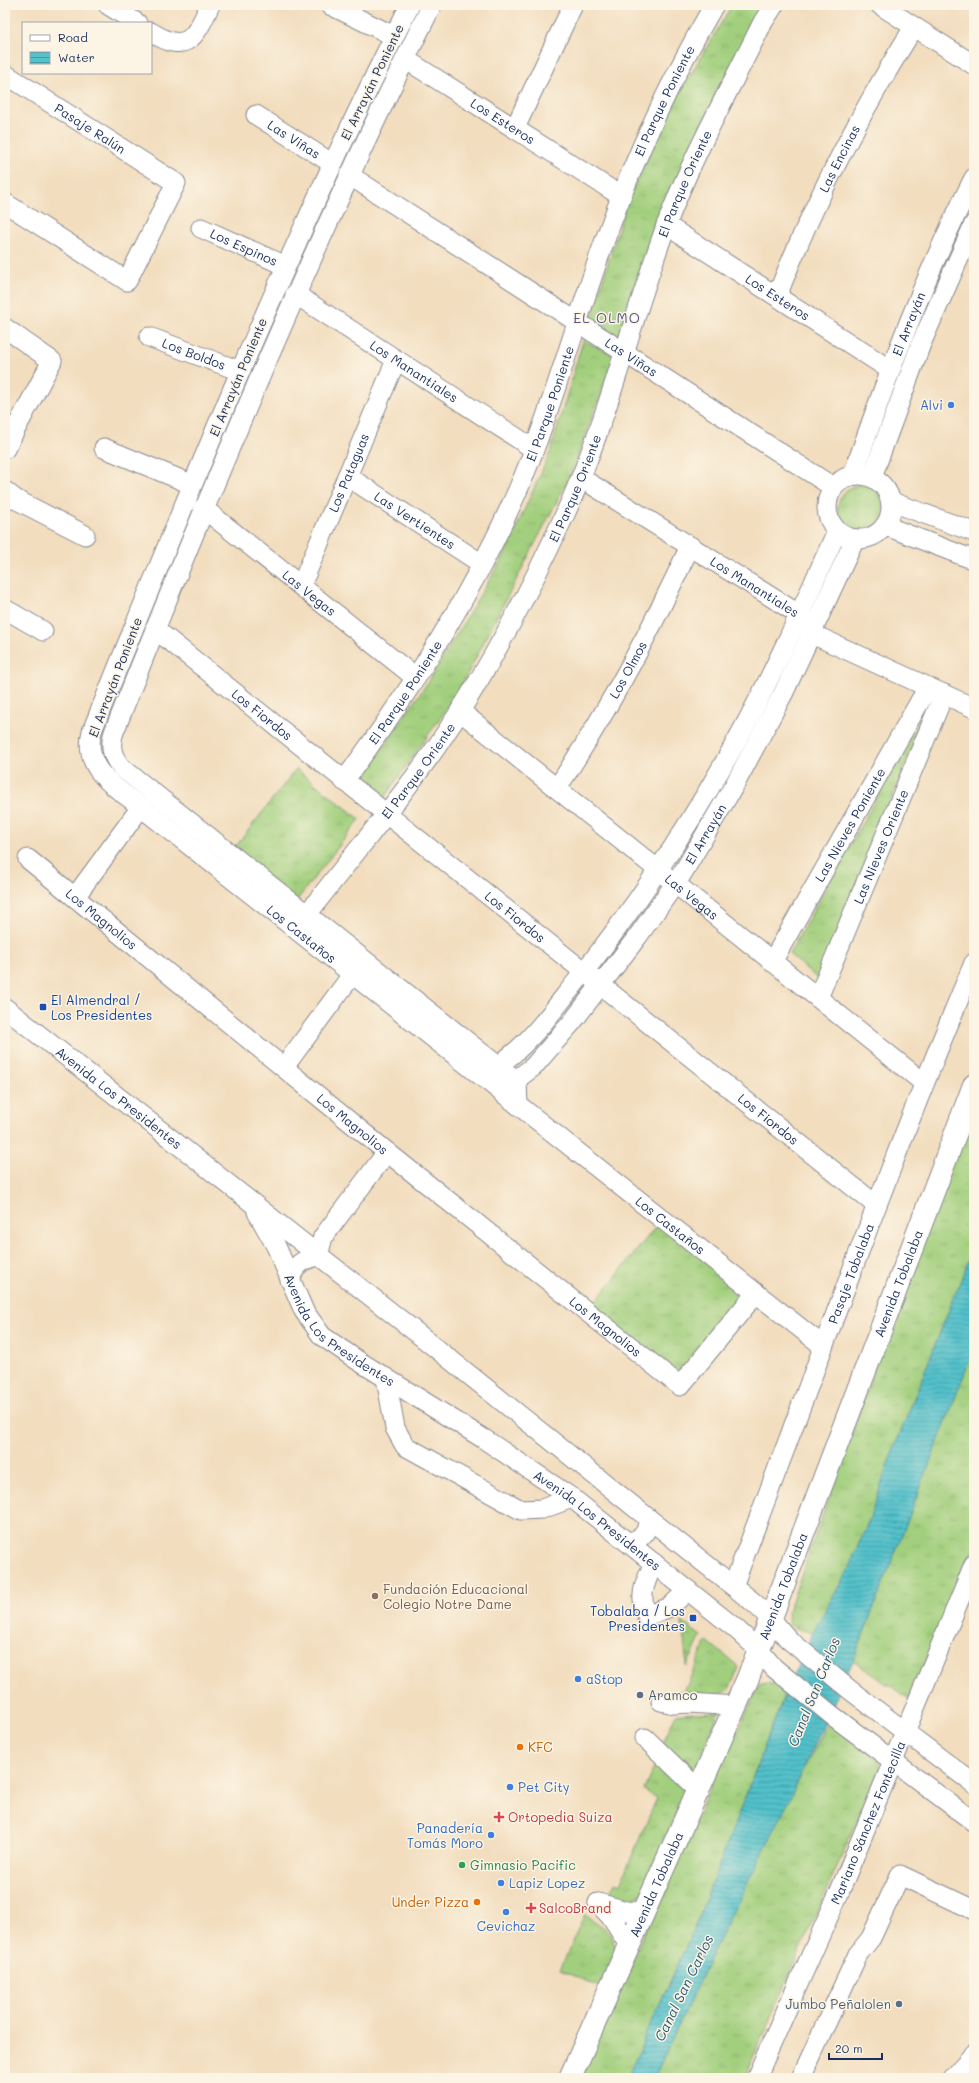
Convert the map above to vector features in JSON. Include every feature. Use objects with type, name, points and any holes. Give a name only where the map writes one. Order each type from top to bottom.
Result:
[{"type":"main road","name":"Avenida Tobalaba","points":[[570,2078],[700,1791],[772,1620],[974,1085]]},
{"type":"street","points":[[108,5],[135,22]]},
{"type":"street","points":[[158,36],[178,44],[193,37],[210,5]]},
{"type":"street","points":[[330,5],[394,36]]},
{"type":"street","name":"El Arrayán Poniente","points":[[91,758],[90,741],[92,732],[191,484],[286,266],[333,164],[410,5]]},
{"type":"street","name":"El Arrayán Poniente","points":[[112,751],[114,732],[203,508],[295,294],[350,175],[432,5]]},
{"type":"street","points":[[515,128],[573,5]]},
{"type":"street","name":"El Parque Poniente","points":[[344,780],[416,678],[482,564],[512,503],[534,449],[621,196],[657,114],[682,62],[714,5]]},
{"type":"street","name":"El Parque Oriente","points":[[296,930],[425,763],[460,711],[521,604],[581,478],[597,437],[666,225],[703,141],[763,22],[774,5]]},
{"type":"street","points":[[880,5],[974,65]]},
{"type":"street","name":"Las Encinas","points":[[777,296],[815,205],[836,161],[864,109],[914,27]]},
{"type":"street","name":"Los Esteros","points":[[405,59],[621,196]]},
{"type":"street","name":"Pasaje Ralún","points":[[5,74],[176,183],[127,281],[5,203]]},
{"type":"street","name":"Las Viñas","points":[[256,115],[333,164]]},
{"type":"street","name":"Las Viñas","points":[[350,175],[833,487]]},
{"type":"street","name":"El Arrayán","points":[[853,475],[889,369],[940,246],[974,178]]},
{"type":"street","name":"El Arrayán","points":[[872,477],[921,344],[974,224]]},
{"type":"street","name":"Los Esteros","points":[[666,225],[889,369]]},
{"type":"street","name":"Los Espinos","points":[[201,228],[286,266]]},
{"type":"street","name":"Los Manantiales","points":[[295,294],[534,449]]},
{"type":"street","points":[[5,328],[52,361],[5,449]]},
{"type":"street","name":"Los Boldos","points":[[149,337],[240,371]]},
{"type":"street","name":"Los Pataguas","points":[[301,586],[396,360]]},
{"type":"street","points":[[104,448],[191,484]]},
{"type":"street","points":[[863,474],[872,477],[881,483],[888,492],[892,502],[891,514],[886,526],[878,534],[866,539],[855,539],[837,531],[830,521],[827,510],[828,498],[833,487],[839,481],[853,475],[863,474]]},
{"type":"street","name":"Las Vertientes","points":[[347,476],[482,564]]},
{"type":"street","name":"Los Manantiales","points":[[581,478],[800,615],[812,634]]},
{"type":"street","points":[[8,501],[85,534]]},
{"type":"street","points":[[892,502],[974,532]]},
{"type":"street","name":"Las Vegas","points":[[203,508],[416,678]]},
{"type":"street","points":[[886,526],[974,560]]},
{"type":"street","name":"El Arrayán","points":[[480,1075],[498,1066],[520,1048],[584,972],[658,869],[697,809],[744,728],[800,615],[837,531]]},
{"type":"street","name":"El Arrayán","points":[[500,1090],[517,1081],[540,1059],[601,985],[676,883],[754,749],[812,634],[855,539]]},
{"type":"street","name":"Los Olmos","points":[[557,788],[620,688],[645,641],[690,546]]},
{"type":"street","points":[[5,609],[43,631]]},
{"type":"street","name":"Los Fiordos","points":[[155,629],[876,1205]]},
{"type":"street","points":[[812,634],[974,708]]},
{"type":"street","name":"Las Nieves Poniente","points":[[772,962],[936,691]]},
{"type":"street","name":"Las Nieves Oriente","points":[[818,998],[936,691]]},
{"type":"street","name":"Las Vegas","points":[[460,711],[924,1083]]},
{"type":"street","name":"Los Castaños","points":[[112,751],[114,757],[122,768],[307,915],[358,967],[480,1075],[823,1346]]},
{"type":"street","name":"Los Castaños","points":[[91,758],[103,776],[296,930],[358,967],[517,1081]]},
{"type":"street","points":[[75,897],[140,807]]},
{"type":"street","name":"Los Magnolios","points":[[28,859],[387,1152],[680,1386],[756,1293]]},
{"type":"street","name":"Pasaje Tobalaba","points":[[733,1586],[876,1205],[974,962]]},
{"type":"street","points":[[284,1067],[358,967]]},
{"type":"street","name":"Avenida Los Presidentes","points":[[5,1008],[318,1256],[412,1328],[733,1586],[772,1620],[794,1643],[850,1690],[974,1784]]},
{"type":"street","points":[[517,1081],[518,1105]]},
{"type":"street","points":[[290,1280],[293,1270],[300,1262],[318,1256],[323,1237],[387,1152]]},
{"type":"street","name":"Avenida Los Presidentes","points":[[251,1202],[270,1234],[304,1311],[322,1336],[484,1439],[572,1498],[688,1590],[759,1650],[778,1671],[833,1716],[974,1822]]},
{"type":"street","points":[[386,1378],[395,1428],[405,1446],[521,1510],[542,1509],[572,1498]]},
{"type":"street","points":[[629,1542],[637,1540],[645,1534],[648,1518]]},
{"type":"street","points":[[688,1590],[670,1606],[647,1616],[642,1603],[644,1586],[661,1568],[670,1564],[676,1558],[682,1555],[694,1556]]},
{"type":"street","name":"Mariano Sánchez Fontecilla","points":[[756,2078],[836,1901],[974,1564]]},
{"type":"street","points":[[661,1701],[674,1704],[689,1703],[737,1706]]},
{"type":"street","points":[[645,1738],[700,1791]]},
{"type":"street","points":[[801,2078],[858,1954],[871,1938],[900,1875],[974,1910]]},
{"type":"street","points":[[630,1945],[611,1917],[598,1903],[626,1911],[644,1912]]},
{"type":"street","points":[[952,2078],[974,2054]]},
{"type":"green space","points":[[732,5],[766,5],[717,92],[658,218],[619,335],[590,322],[627,201],[677,97]]},
{"type":"green space","points":[[583,340],[615,356],[571,474],[457,694],[379,805],[357,786],[428,682],[503,557],[550,453]]},
{"type":"green space","points":[[861,485],[874,489],[880,495],[884,508],[880,521],[874,527],[861,531],[848,527],[842,521],[838,508],[842,495],[848,489]]},
{"type":"green space","points":[[932,699],[818,979],[789,954]]},
{"type":"green space","points":[[296,769],[360,819],[297,900],[233,850]]},
{"type":"green space","points":[[974,1090],[974,1247],[888,1464],[870,1518],[847,1572],[813,1632],[800,1630],[790,1625],[788,1612]]},
{"type":"green space","points":[[658,1224],[745,1292],[678,1376],[591,1307]]},
{"type":"green space","points":[[974,1349],[974,1549],[909,1699],[853,1661]]},
{"type":"green space","points":[[682,1622],[701,1636],[687,1666]]},
{"type":"green space","points":[[707,1641],[738,1666],[733,1682],[726,1691],[715,1695],[682,1696]]},
{"type":"green space","points":[[768,1683],[778,1686],[784,1696],[699,1917],[627,2078],[579,2078],[716,1775],[760,1684]]},
{"type":"green space","points":[[719,1712],[693,1775],[663,1742],[676,1714]]},
{"type":"green space","points":[[829,1720],[882,1764],[744,2078],[654,2078],[711,1955]]},
{"type":"green space","points":[[657,1760],[684,1788],[684,1796],[641,1895],[631,1900],[613,1902],[608,1897],[615,1882],[620,1884],[657,1798],[644,1790]]},
{"type":"green space","points":[[585,1914],[611,1933],[616,1950],[600,1987],[560,1970]]},
{"type":"water","name":"Canal San Carlos","points":[[974,1247],[974,1349],[853,1661],[787,1805],[711,1955],[654,2078],[627,2078],[699,1917],[784,1696],[813,1632],[847,1572],[870,1518],[888,1464]]},
{"type":"place","name":"Alvi","points":[[951,405]]},
{"type":"place","name":"El Almendral / Los Presidentes","points":[[43,1007]]},
{"type":"place","name":"Fundación Educacional Colegio Notre Dame","points":[[375,1596]]},
{"type":"place","name":"Tobalaba / Los Presidentes","points":[[693,1618]]},
{"type":"place","name":"aStop","points":[[578,1679]]},
{"type":"place","name":"Aramco","points":[[640,1695]]},
{"type":"place","name":"KFC","points":[[520,1747]]},
{"type":"place","name":"Pet City","points":[[510,1787]]},
{"type":"place","name":"Ortopedia Suiza","points":[[499,1817]]},
{"type":"place","name":"Panadería Tomás Moro","points":[[491,1835]]},
{"type":"place","name":"Gimnasio Pacific","points":[[462,1865]]},
{"type":"place","name":"Lapiz Lopez","points":[[501,1883]]},
{"type":"place","name":"Under Pizza","points":[[477,1902]]},
{"type":"place","name":"SalcoBrand","points":[[531,1908]]},
{"type":"place","name":"Cevichaz","points":[[506,1912]]},
{"type":"place","name":"Jumbo Peñalolen","points":[[899,2004]]},
{"type":"district","name":"EL OLMO","points":[[607,318]]}]
